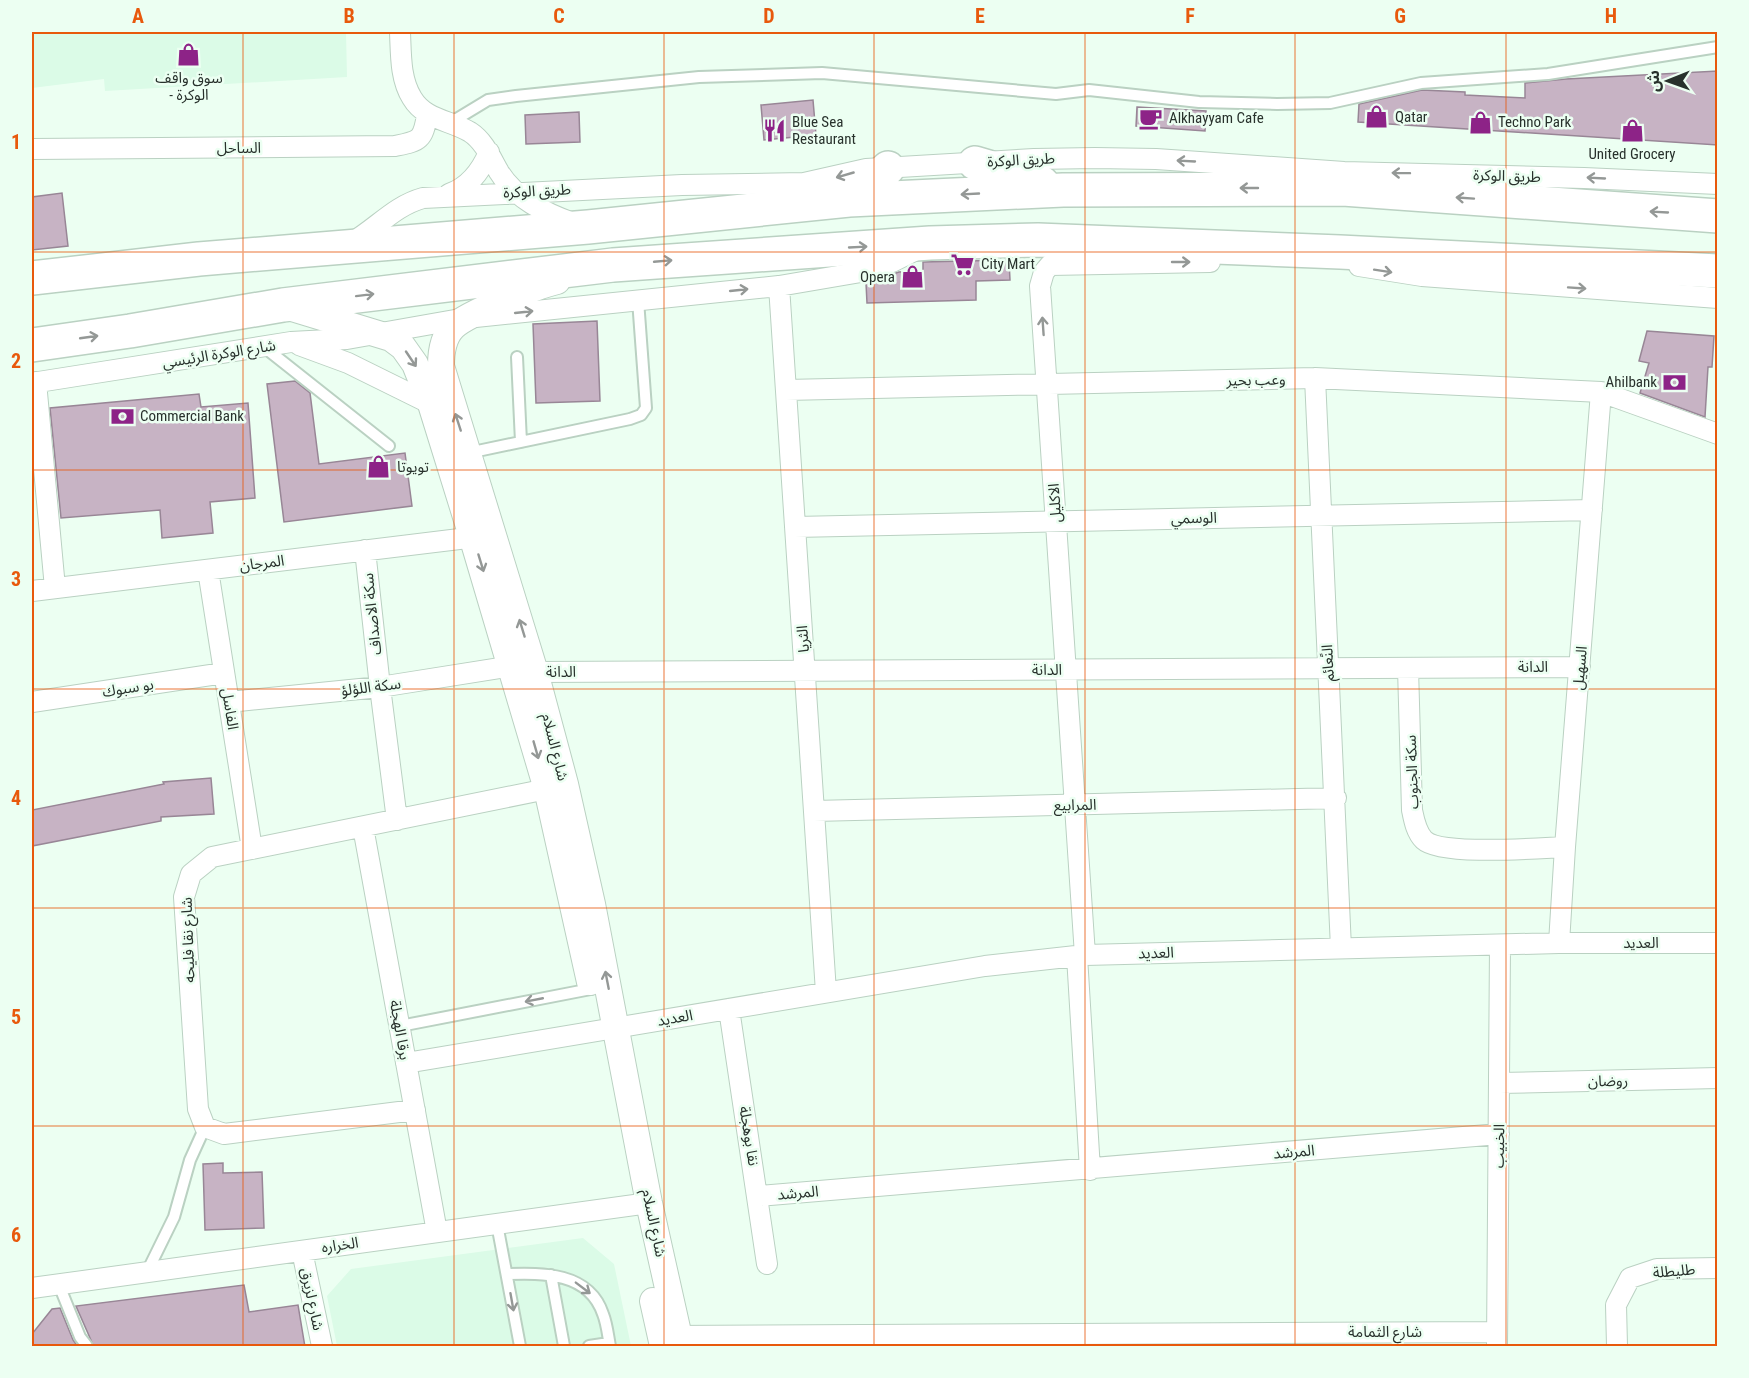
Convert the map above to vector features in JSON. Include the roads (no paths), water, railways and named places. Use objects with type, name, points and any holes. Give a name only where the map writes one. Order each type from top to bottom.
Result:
[{"type":"highway","points":[[975,163],[1063,190]]},
{"type":"highway","points":[[849,200],[888,168]]},
{"type":"highway","name":"طريق الوكرة","points":[[32,278],[199,259],[588,227],[849,200],[1063,190],[1343,189],[1718,216]]},
{"type":"highway","points":[[32,345],[283,305],[613,266],[930,243],[1038,240],[1140,253],[1340,252],[1718,271]]},
{"type":"highway","points":[[1653,269],[1718,253]]},
{"type":"street","points":[[400,32],[404,81],[412,100],[427,115],[471,133],[489,152],[500,174],[515,192],[550,214],[588,227]]},
{"type":"street","name":"الساحل","points":[[32,149],[395,146],[415,142],[425,131],[427,115]]},
{"type":"street","points":[[443,197],[455,192],[476,175],[489,152]]},
{"type":"street","name":"طريق الوكرة","points":[[342,248],[361,237],[403,205],[423,198],[682,185],[804,183],[866,169],[1034,159],[1155,159],[1322,171],[1718,184]]},
{"type":"street","points":[[291,342],[347,339],[466,318],[779,286],[861,272],[892,262],[930,243]]},
{"type":"street","name":"الاكليل","points":[[1081,955],[1075,804],[1040,286],[1044,272],[1050,265],[1140,253],[1262,262],[1353,265],[1422,276],[1718,298]]},
{"type":"street","name":"شارع السلام","points":[[482,536],[468,453],[441,366],[441,352],[445,339],[452,327],[466,318],[543,284],[613,266]]},
{"type":"street","name":"الثريا","points":[[779,286],[826,992]]},
{"type":"street","name":"شارع السلام","points":[[283,305],[391,338],[403,347],[416,364],[482,536],[520,671],[591,989],[608,1029]]},
{"type":"street","name":"شارع الوكرة الرئيسي","points":[[34,383],[291,342],[348,363],[430,404]]},
{"type":"street","name":"وعب بحير","points":[[786,390],[1315,378],[1601,392],[1718,434]]},
{"type":"street","name":"النًعائم","points":[[1315,378],[1341,948]]},
{"type":"street","points":[[34,383],[55,588]]},
{"type":"street","name":"السهيل","points":[[1559,944],[1564,848],[1601,392]]},
{"type":"street","name":"الوسمي","points":[[795,527],[1592,510]]},
{"type":"street","name":"المرجان","points":[[32,591],[482,536]]},
{"type":"street","name":"سكة الاصداف","points":[[365,550],[397,820]]},
{"type":"street","name":"الفاسل","points":[[208,570],[252,849]]},
{"type":"street","name":"الدانة","points":[[520,671],[1580,667]]},
{"type":"street","name":"سكة الجنوب","points":[[1408,668],[1412,810],[1415,826],[1425,841],[1442,848],[1564,848]]},
{"type":"street","name":"شارع السلام","points":[[520,671],[565,784],[641,1204],[671,1341]]},
{"type":"street","name":"سكة اللؤلؤ","points":[[229,702],[520,671]]},
{"type":"street","name":"بو سبوك","points":[[32,702],[224,673]]},
{"type":"street","name":"شارع نقا فليحه","points":[[205,1127],[198,1109],[184,897],[191,874],[212,857],[547,789]]},
{"type":"street","name":"المرابيع","points":[[814,811],[1335,798]]},
{"type":"street","name":"برقا الهجلة","points":[[363,827],[437,1232]]},
{"type":"street","name":"العديد","points":[[406,1063],[985,966],[1081,955],[1500,945],[1718,943]]},
{"type":"street","name":"الخبيب","points":[[1497,1339],[1500,945]]},
{"type":"street","points":[[1081,955],[1090,1170]]},
{"type":"street","name":"نقا بوهجلة","points":[[729,1009],[767,1264]]},
{"type":"street","name":"روضان","points":[[1499,1083],[1718,1078]]},
{"type":"street","points":[[205,1127],[224,1134],[415,1110]]},
{"type":"street","name":"المرشد","points":[[758,1196],[1499,1134]]},
{"type":"street","name":"الخراره","points":[[32,1288],[641,1204]]},
{"type":"street","name":"شارع لزيرق","points":[[302,1251],[322,1347]]},
{"type":"street","name":"طليطلة","points":[[1617,1347],[1616,1305],[1630,1278],[1657,1269],[1718,1268]]},
{"type":"street","name":"شارع الثمامة","points":[[671,1341],[1497,1339]]},
{"type":"lane","points":[[450,123],[488,100],[516,96],[699,77],[822,74],[1056,94],[1089,90],[1199,102],[1330,103],[1421,83],[1548,74],[1718,47]]},
{"type":"lane","points":[[468,453],[641,415],[646,408],[638,300]]},
{"type":"lane","points":[[264,347],[389,446]]},
{"type":"lane","points":[[517,357],[521,442]]},
{"type":"lane","points":[[400,1026],[591,989]]},
{"type":"lane","points":[[147,1272],[174,1217],[190,1160],[205,1127]]},
{"type":"lane","points":[[497,1224],[520,1347]]},
{"type":"lane","points":[[507,1274],[551,1275],[571,1280],[585,1288],[596,1299],[603,1314],[610,1345],[590,1347]]},
{"type":"lane","points":[[551,1275],[564,1347]]},
{"type":"lane","points":[[59,1285],[80,1337],[87,1347]]},
{"type":"place","name":"سوق واقف - الوكرة","points":[[189,54]]},
{"type":"place","name":"Qatar","points":[[1377,117]]},
{"type":"place","name":"Alkhayyam Cafe","points":[[1151,118]]},
{"type":"place","name":"Techno Park","points":[[1480,122]]},
{"type":"place","name":"United Grocery","points":[[1632,130]]},
{"type":"place","name":"Blue Sea Restaurant","points":[[774,131]]},
{"type":"place","name":"City Mart","points":[[963,264]]},
{"type":"place","name":"Opera","points":[[913,277]]},
{"type":"place","name":"Ahilbank","points":[[1675,382]]},
{"type":"place","name":"Commercial Bank","points":[[122,416]]},
{"type":"place","name":"تويوتا","points":[[379,467]]}]
